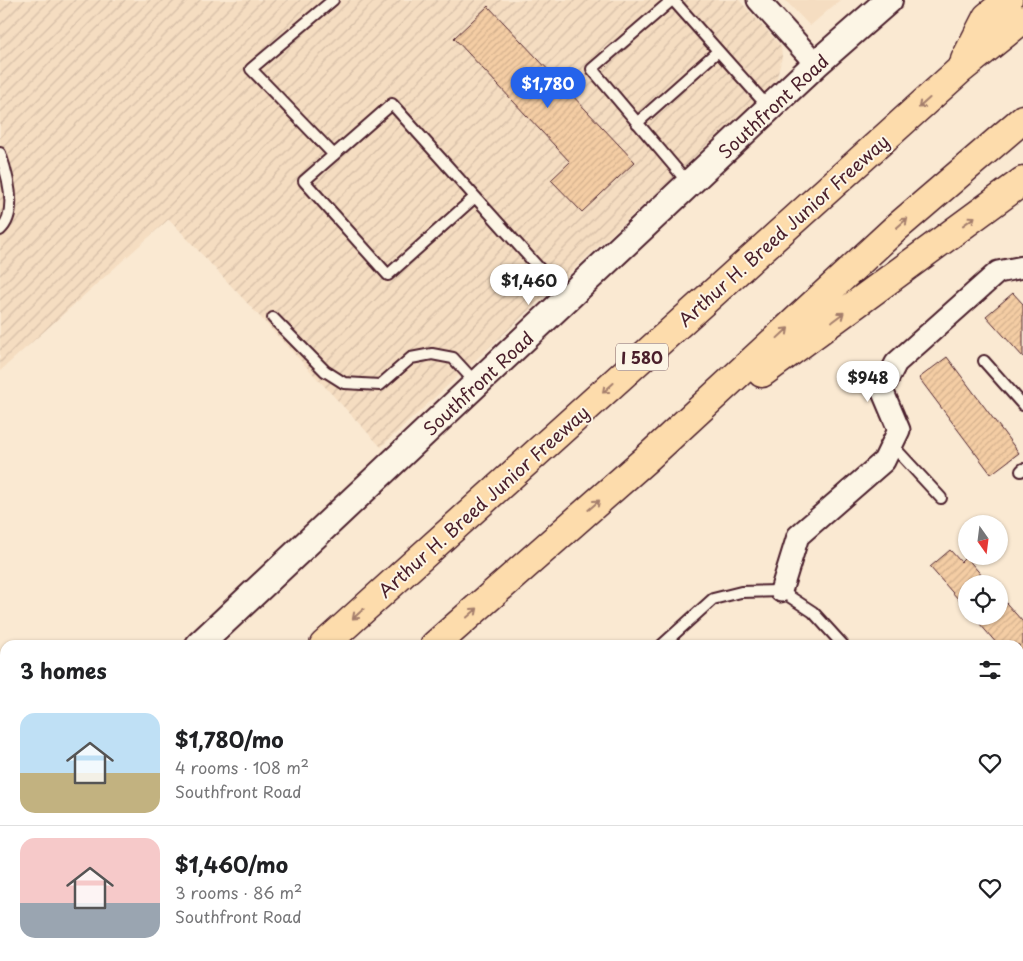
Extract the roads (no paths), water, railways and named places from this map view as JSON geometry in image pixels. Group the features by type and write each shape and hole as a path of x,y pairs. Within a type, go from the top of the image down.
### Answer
{"highway":[{"path":"960,70 987,17 1008,0"},
{"name":"Arthur H. Breed Junior Freeway","path":"330,640 960,70 1023,19"},
{"path":"441,640 644,461 896,228 1023,119"},
{"path":"644,461 1023,181"}],"street":[{"path":"758,0 816,64"},
{"name":"Southfront Road","path":"204,640 816,64 889,0"},
{"path":"780,591 798,536 884,461 899,430 882,390 896,362 998,272 1023,267"}],"lane":[{"path":"333,0 251,69 334,155"},
{"path":"689,184 592,69 673,0 769,109"},
{"path":"637,123 718,51"},
{"path":"475,197 388,275 304,181 392,104 475,197 566,300"},
{"path":"0,153 8,174 11,202 4,227 0,230"},
{"path":"273,318 325,370 344,384 380,385 411,358 432,354 453,358 476,384"},
{"path":"984,361 1023,404"},
{"path":"892,445 941,498"},
{"path":"668,640 713,599 741,592 780,591 812,612 838,640"}]}
